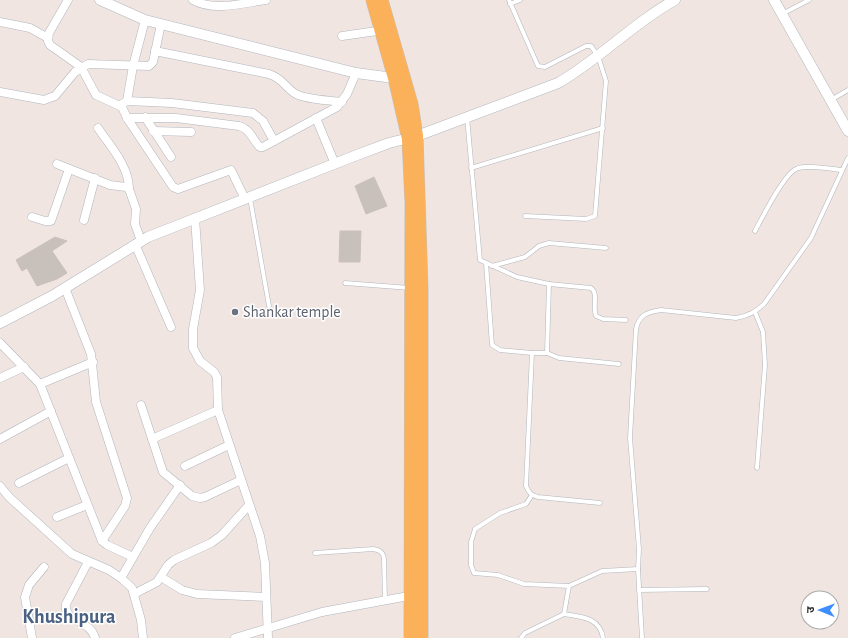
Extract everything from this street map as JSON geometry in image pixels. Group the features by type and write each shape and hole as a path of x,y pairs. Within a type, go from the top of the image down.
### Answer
{"main road":[{"path":"372,0 385,29 400,79 413,137 422,289 422,638"},
{"path":"382,0 385,29"},
{"path":"410,638 411,202 413,137"}],"street":[{"path":"68,0 48,38 50,45 81,67 96,95 124,104 172,102 253,113 263,121 274,141"},
{"path":"100,0 116,9 145,20 356,73 400,79"},
{"path":"193,0 202,4 218,5 266,0"},
{"path":"0,323 65,288 138,243 195,218 389,143 413,137 558,83 598,56 657,11 675,0"},
{"path":"774,0 829,101 848,131"},
{"path":"145,20 124,104 128,118 176,188 178,189 231,170 247,198"},
{"path":"0,22 30,28 48,38"},
{"path":"0,92 38,100 49,99 55,96 81,67 98,64 133,66 152,65 162,24"},
{"path":"342,36 385,29"},
{"path":"155,51 269,74 278,77 291,90 300,95 342,102"},
{"path":"128,118 144,117 190,119 244,127 260,147 337,107 342,102 356,73"},
{"path":"144,117 171,157"},
{"path":"316,118 335,164"},
{"path":"98,128 125,169 136,209 135,224 138,243 171,328"},
{"path":"153,130 191,132"},
{"path":"57,164 110,185 126,186 129,188"},
{"path":"32,217 45,221 51,221 69,169"},
{"path":"84,220 95,178"},
{"path":"195,218 200,290 193,333 193,348 200,361 214,372 217,377 218,410 263,550 268,638"},
{"path":"65,288 93,362 93,380 96,402 127,498 125,506 102,541"},
{"path":"0,344 40,384 102,541 107,545 133,557"},
{"path":"40,384 93,362"},
{"path":"0,378 24,367"},
{"path":"141,405 163,472 192,496 200,498 241,480"},
{"path":"152,440 218,410"},
{"path":"0,439 51,411"},
{"path":"185,466 229,445"},
{"path":"18,483 69,458"},
{"path":"121,578 150,528 180,485"},
{"path":"0,486 9,497 72,554 109,570 132,588 142,620 143,638"},
{"path":"57,517 87,505"},
{"path":"134,594 151,586 161,577 168,565 174,560 211,543 222,535 249,505"},
{"path":"88,562 66,604 65,609 68,615 92,629 95,638"},
{"path":"32,638 25,597 29,585 44,567"},
{"path":"161,577 182,590 197,594 266,598"},
{"path":"235,638 322,612 422,593"}],"lane":[{"path":"520,0 509,2 538,66 545,67 586,46 591,46 598,56 606,81 595,216 586,219 525,216"},
{"path":"782,14 809,0"},
{"path":"829,101 848,90"},
{"path":"467,116 478,255 480,260 486,264 517,276 549,284 591,288 595,292 594,312 596,316 604,319 626,320"},
{"path":"471,168 603,128"},
{"path":"642,638 638,569 639,549 630,438 636,329 638,320 647,314 660,310 736,318 747,316 755,312 764,304 811,238 848,158"},
{"path":"754,231 785,179 795,169 802,167 842,170"},
{"path":"247,198 269,306"},
{"path":"492,266 525,257 540,246 549,243 606,248"},
{"path":"486,264 492,345 500,350 547,353 559,358 619,364"},
{"path":"345,283 411,288"},
{"path":"547,353 549,284"},
{"path":"755,312 763,332 765,365 757,468"},
{"path":"532,353 526,486 528,492 532,495 600,503"},
{"path":"532,495 526,504 500,513 475,529 470,542 472,570 474,573 498,575 518,583 569,586 602,571 638,569"},
{"path":"315,553 373,549 380,550 384,559 385,601"},
{"path":"564,614 569,586"},
{"path":"639,590 707,589"},
{"path":"521,638 525,632 564,614 594,621 598,624 603,638"}],"building":[{"path":"374,177 387,206 366,214 355,186"},
{"path":"340,231 361,231 360,262 339,262"},
{"path":"55,237 67,241 52,251 67,273 57,279 37,286 27,268 22,271 16,260"}],"place":[{"name":"Shankar temple","path":"235,312"}],"district":[{"name":"Khushipura","path":"69,617"}]}
